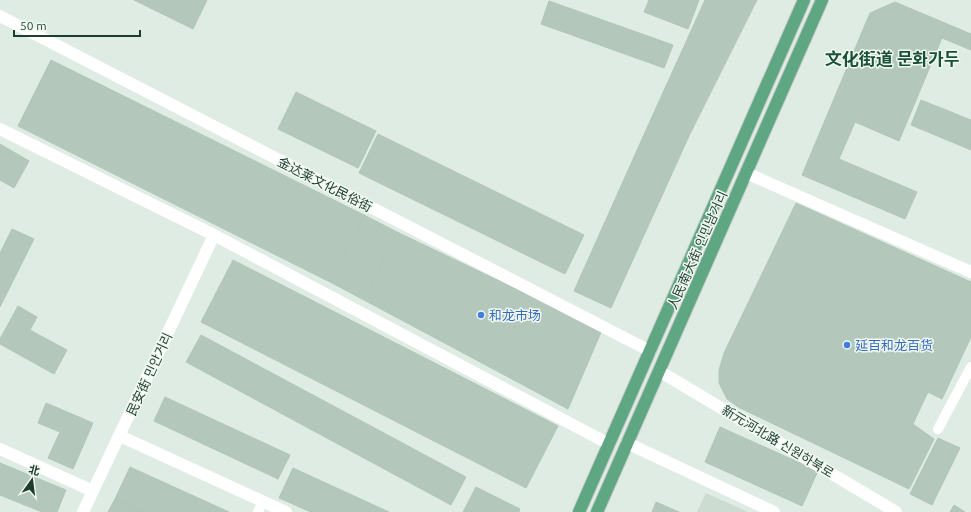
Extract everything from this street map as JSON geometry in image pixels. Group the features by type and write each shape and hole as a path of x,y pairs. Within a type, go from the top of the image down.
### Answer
{"main road":[{"name":"人民南大街 인민남거리","path":"578,512 804,0"},
{"name":"人民南大街 인민남거리","path":"597,512 822,0"}],"street":[{"name":"金达莱文化民俗街","path":"0,16 650,351"},
{"path":"0,129 214,236 608,444"},
{"path":"746,174 971,272"},
{"name":"民安街 민안거리","path":"84,512 214,236"},
{"name":"新元河北路 신원하북로","path":"659,371 896,512"},
{"path":"120,436 260,507 286,512"},
{"path":"627,443 774,512"},
{"path":"0,449 93,492"}],"lane":[{"path":"938,429 971,367"}],"shaded area":[{"path":"706,493 748,512 697,512"}],"building":[{"path":"134,0 207,0 193,29"},
{"path":"649,0 699,0 688,29 644,12"},
{"path":"705,0 757,0 689,136 651,119"},
{"path":"549,1 673,45 664,68 541,24"},
{"path":"895,2 971,34 971,50 942,38 899,141 855,122 839,159 917,192 905,219 802,175 870,13"},
{"path":"51,60 364,215 330,282 18,126"},
{"path":"296,92 376,131 358,168 278,129"},
{"path":"921,100 971,120 971,150 911,125"},
{"path":"651,119 689,136 611,308 574,291"},
{"path":"378,134 584,235 565,274 359,173"},
{"path":"0,144 29,161 14,188 0,180"},
{"name":"延百和龙百货","path":"796,203 971,282 971,337 942,399 928,392 913,424 934,439 909,489 738,407 727,399 719,383 719,370 724,353"},
{"path":"364,215 397,232 364,300 330,282"},
{"path":"12,229 34,239 0,307 0,253"},
{"name":"和龙市场","path":"397,232 602,330 568,409 364,300"},
{"path":"233,260 558,426 526,488 201,322"},
{"path":"18,306 37,317 30,330 67,350 54,374 0,344 0,339"},
{"path":"201,335 466,477 451,505 186,362"},
{"path":"165,397 290,455 278,479 154,421"},
{"path":"46,403 93,423 73,469 48,458 60,432 38,423"},
{"path":"720,427 818,471 802,506 705,462"},
{"path":"938,438 960,448 932,505 910,494"},
{"path":"0,463 66,490 57,512 42,512 0,495"},
{"path":"130,467 229,512 145,512 115,499"},
{"path":"293,468 389,512 311,512 279,498"},
{"path":"476,487 520,509 519,512 463,512"},
{"path":"115,499 145,512 108,512"},
{"path":"656,502 679,512 652,512"},
{"path":"954,505 965,512 950,512"}],"place":[{"name":"和龙市场","path":"481,315"},
{"name":"延百和龙百货","path":"847,345"}],"district":[{"name":"文化街道 문화가두","path":"892,58"}]}
